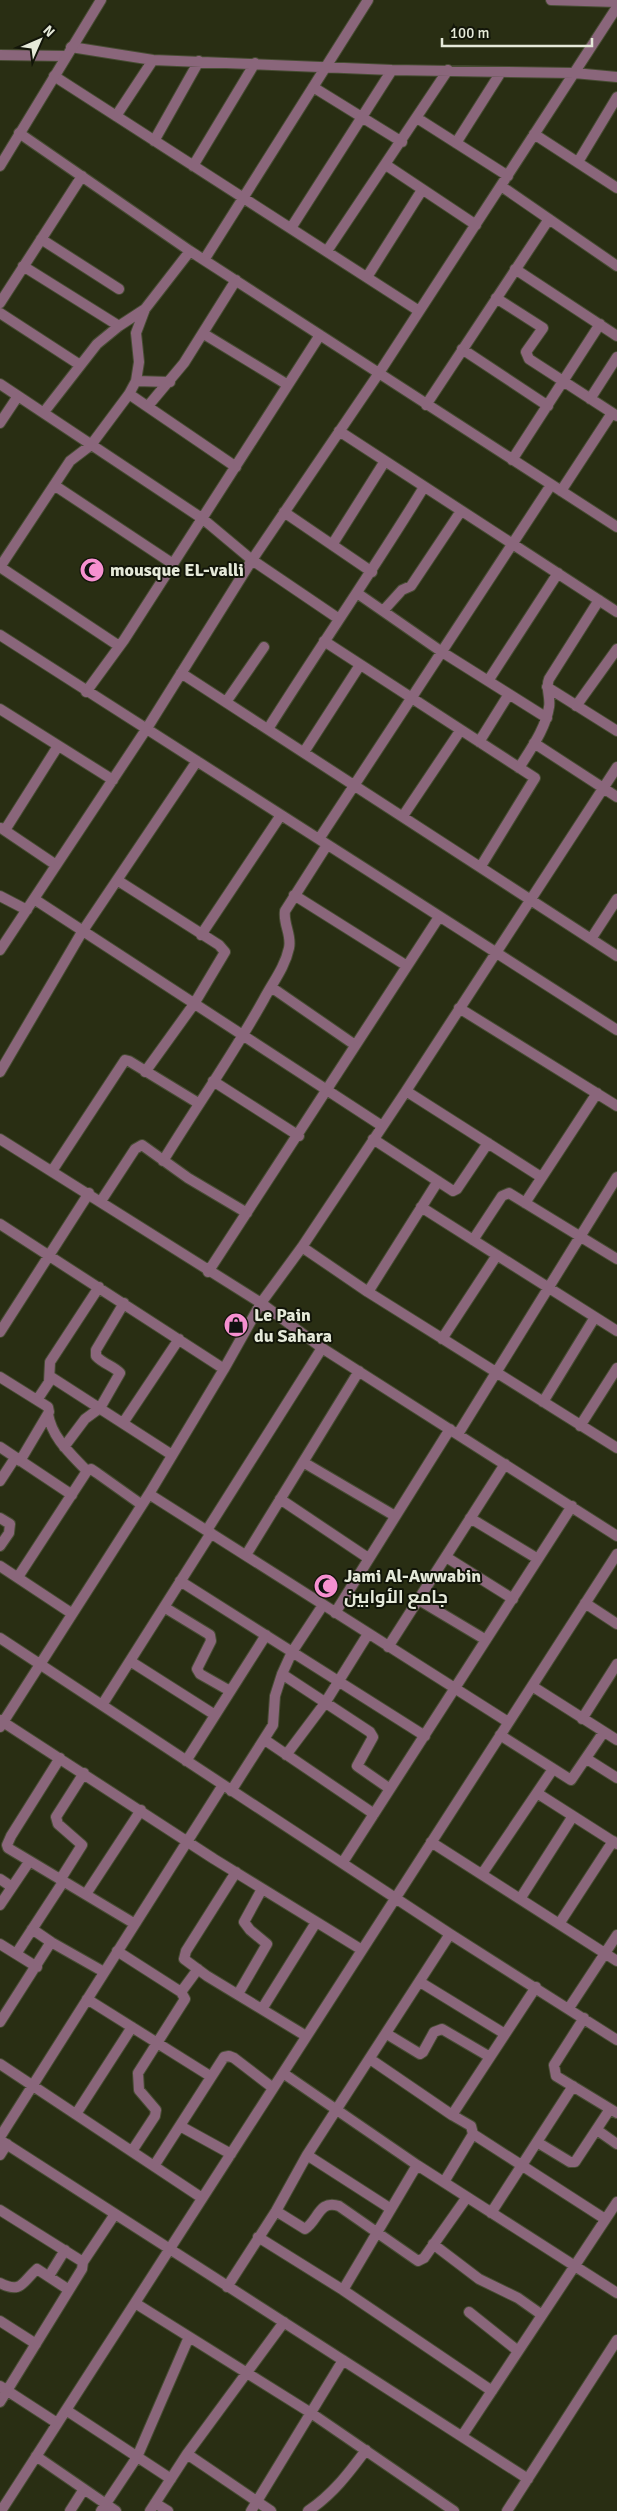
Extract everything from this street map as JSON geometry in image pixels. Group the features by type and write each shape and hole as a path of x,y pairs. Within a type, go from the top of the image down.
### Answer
{"street":[{"path":"0,166 101,0"},
{"path":"204,260 368,0"},
{"path":"551,0 617,2"},
{"path":"0,950 113,780 252,560 379,373 617,7"},
{"path":"0,55 69,52 153,60 617,77"},
{"path":"116,116 153,60"},
{"path":"154,141 199,61"},
{"path":"192,166 255,63"},
{"path":"290,228 392,70"},
{"path":"327,252 402,142 448,70"},
{"path":"456,143 501,72"},
{"path":"54,76 420,310"},
{"path":"313,87 402,142"},
{"path":"578,162 617,97"},
{"path":"416,118 508,176"},
{"path":"19,133 190,251 617,528"},
{"path":"534,134 617,188"},
{"path":"386,165 476,225"},
{"path":"0,303 82,176"},
{"path":"501,186 617,266"},
{"path":"367,277 422,190"},
{"path":"426,405 548,219"},
{"path":"41,238 119,289"},
{"path":"119,646 0,567 70,461 91,445 129,394 136,381 139,362 136,333 145,309 190,251"},
{"path":"24,266 119,326"},
{"path":"515,269 617,336"},
{"path":"148,406 170,382 204,334 236,280"},
{"path":"496,298 541,324 542,331 526,352 526,356 614,414 561,491"},
{"path":"44,412 97,344 119,326 145,309"},
{"path":"0,313 80,365"},
{"path":"512,460 600,324"},
{"path":"204,334 288,385"},
{"path":"86,692 119,646 203,519 320,335"},
{"path":"462,349 548,406"},
{"path":"590,399 616,362"},
{"path":"136,381 170,382"},
{"path":"0,384 203,519 252,560 339,619"},
{"path":"129,394 236,467"},
{"path":"0,423 18,396"},
{"path":"338,431 617,612"},
{"path":"332,545 385,462"},
{"path":"54,485 173,564"},
{"path":"163,1161 198,1103 244,1036 284,966 290,939 284,920 294,895 355,785 551,485"},
{"path":"268,729 324,641 372,572 424,487"},
{"path":"383,611 402,590 410,586 460,510"},
{"path":"284,512 372,572"},
{"path":"488,681 558,573"},
{"path":"357,593 442,652 547,718"},
{"path":"519,768 547,718 550,705 547,686 549,679 600,600"},
{"path":"0,635 86,692 146,728 617,1030"},
{"path":"324,641 460,731 533,776 535,782 481,866"},
{"path":"226,702 264,647"},
{"path":"576,706 617,649"},
{"path":"304,752 360,665"},
{"path":"181,673 617,956"},
{"path":"547,686 617,731"},
{"path":"478,742 509,694"},
{"path":"0,709 113,780"},
{"path":"403,816 460,731"},
{"path":"534,744 617,797"},
{"path":"56,865 2,829 58,746"},
{"path":"0,1072 82,932 197,761"},
{"path":"362,1950 315,1924 84,1773 1,1723 149,1494 261,1303 302,1247 406,1091 617,768"},
{"path":"202,935 281,815"},
{"path":"117,880 219,945 225,952 194,1004 145,1072"},
{"path":"294,895 407,966"},
{"path":"0,896 26,910"},
{"path":"34,899 382,1126"},
{"path":"591,940 617,899"},
{"path":"208,1272 328,1092 355,1045 439,917"},
{"path":"271,987 355,1045"},
{"path":"459,1008 617,1106"},
{"path":"52,1171 123,1062 129,1061 198,1103"},
{"path":"213,1081 299,1136"},
{"path":"406,1091 541,1178"},
{"path":"525,1203 597,1093"},
{"path":"0,1139 89,1193 208,1272 261,1303 322,1348 617,1536"},
{"path":"373,1139 438,1181 456,1190 488,1143"},
{"path":"101,1201 138,1146 146,1147 163,1161 247,1213"},
{"path":"335,1613 395,1516 496,1373 617,1177"},
{"path":"368,1292 438,1181"},
{"path":"0,1332 89,1193"},
{"path":"473,1240 506,1193 617,1259"},
{"path":"421,1207 617,1331"},
{"path":"0,1224 224,1369"},
{"path":"302,1247 368,1292 617,1448"},
{"path":"442,1338 497,1256"},
{"path":"100,1287 48,1365 51,1377 172,1455"},
{"path":"64,1447 85,1419 100,1408 120,1374 100,1361 96,1356 96,1350 124,1303"},
{"path":"543,1402 595,1317"},
{"path":"123,1423 179,1339"},
{"path":"102,1705 180,1582 209,1531 322,1348"},
{"path":"580,1426 617,1368"},
{"path":"246,1555 359,1371"},
{"path":"0,1377 48,1407 50,1424 64,1447 87,1471"},
{"path":"37,1400 51,1377"},
{"path":"0,1481 18,1459 48,1414"},
{"path":"0,1447 72,1495"},
{"path":"303,1462 395,1516"},
{"path":"388,1647 505,1464"},
{"path":"18,1577 87,1471 91,1469 97,1472 142,1505"},
{"path":"149,1494 508,1722"},
{"path":"280,1499 368,1558"},
{"path":"343,1862 572,1506"},
{"path":"0,1518 10,1524 10,1528 0,1546"},
{"path":"470,1518 538,1559"},
{"path":"1,2511 617,1554"},
{"path":"446,1557 513,1599"},
{"path":"0,1566 71,1613"},
{"path":"180,1582 425,1736"},
{"path":"418,1600 486,1640"},
{"path":"585,1604 617,1624"},
{"path":"0,2155 2,2141 32,2086 187,1841 265,1740 273,1725 274,1696 282,1674 292,1652 323,1605"},
{"path":"164,1607 210,1635 211,1641 197,1669 200,1674 230,1691"},
{"path":"286,1755 325,1703 368,1634"},
{"path":"186,1761 266,1635"},
{"path":"0,1638 450,1934 617,2040"},
{"path":"130,1662 215,1715"},
{"path":"582,1719 617,1664"},
{"path":"282,1674 370,1732 373,1737 357,1766 390,1789"},
{"path":"532,1686 603,1733 617,1740"},
{"path":"500,1735 569,1779 574,1779 603,1733"},
{"path":"265,1740 374,1814"},
{"path":"60,1758 7,1845 11,1852 135,1924"},
{"path":"587,1759 617,1778"},
{"path":"482,1874 553,1769"},
{"path":"16,1954 82,1845 58,1824 56,1817 84,1773"},
{"path":"536,1793 615,1843 559,1924"},
{"path":"86,1894 141,1810"},
{"path":"520,1899 573,1816"},
{"path":"431,1842 617,1961"},
{"path":"0,1905 29,1862"},
{"path":"236,1872 184,1955 186,1962 306,2036"},
{"path":"0,1879 12,1887"},
{"path":"238,1994 267,1944 250,1930 244,1922 262,1889"},
{"path":"262,2009 315,1924"},
{"path":"32,1929 104,1972"},
{"path":"228,2286 276,2211 307,2155 450,1934"},
{"path":"569,2008 617,1935"},
{"path":"0,2022 37,1967 51,1942"},
{"path":"0,1944 37,1967"},
{"path":"117,1952 181,1992 185,1999 137,2077 140,2090 156,2110 155,2116 132,2151"},
{"path":"181,1992 198,1970"},
{"path":"420,1982 505,2034"},
{"path":"452,2115 536,1987"},
{"path":"87,1999 210,2076"},
{"path":"537,2142 570,2162 575,2162 613,2111 556,2076 554,2066 584,2018"},
{"path":"76,2114 132,2027"},
{"path":"387,2034 420,2054 434,2032 442,2029 490,2057"},
{"path":"154,2166 220,2060 229,2056 273,2088"},
{"path":"370,2059 471,2126 473,2134 605,2219"},
{"path":"0,2064 202,2198"},
{"path":"283,2073 417,2165 617,2293"},
{"path":"491,2213 573,2086"},
{"path":"180,2126 230,2154"},
{"path":"597,2130 617,2144"},
{"path":"444,2182 473,2134"},
{"path":"2,2141 528,2479"},
{"path":"307,2155 391,2209"},
{"path":"343,2290 417,2165"},
{"path":"276,2211 305,2229 321,2208 334,2205 418,2260 424,2258 467,2197"},
{"path":"462,2436 617,2202"},
{"path":"0,2210 83,2262"},
{"path":"0,2402 4,2388 36,2344 82,2269 83,2262 115,2214"},
{"path":"258,2237 343,2290 492,2391"},
{"path":"433,2244 479,2279 518,2298 542,2315"},
{"path":"49,2276 65,2250"},
{"path":"0,2283 12,2288 18,2288 37,2269 69,2290"},
{"path":"135,2303 311,2413 454,2511"},
{"path":"469,2312 518,2351"},
{"path":"0,2321 36,2344"},
{"path":"168,2511 153,2507 186,2454 284,2322"},
{"path":"103,2508 137,2457 189,2337"},
{"path":"511,2509 528,2479 617,2340"},
{"path":"251,2511 343,2360"},
{"path":"4,2388 58,2423"},
{"path":"66,2410 171,2479"},
{"path":"308,2511 328,2497 366,2450"},
{"path":"186,2454 271,2511"},
{"path":"36,2456 84,2489 103,2508 116,2511"},
{"path":"70,2511 84,2489"}],"place":[{"name":"mousque EL-valli","path":"92,570"},
{"name":"Le Pain du Sahara","path":"236,1325"},
{"name":"Jami Al-Awwabin جامع الأوابين","path":"326,1586"}]}
